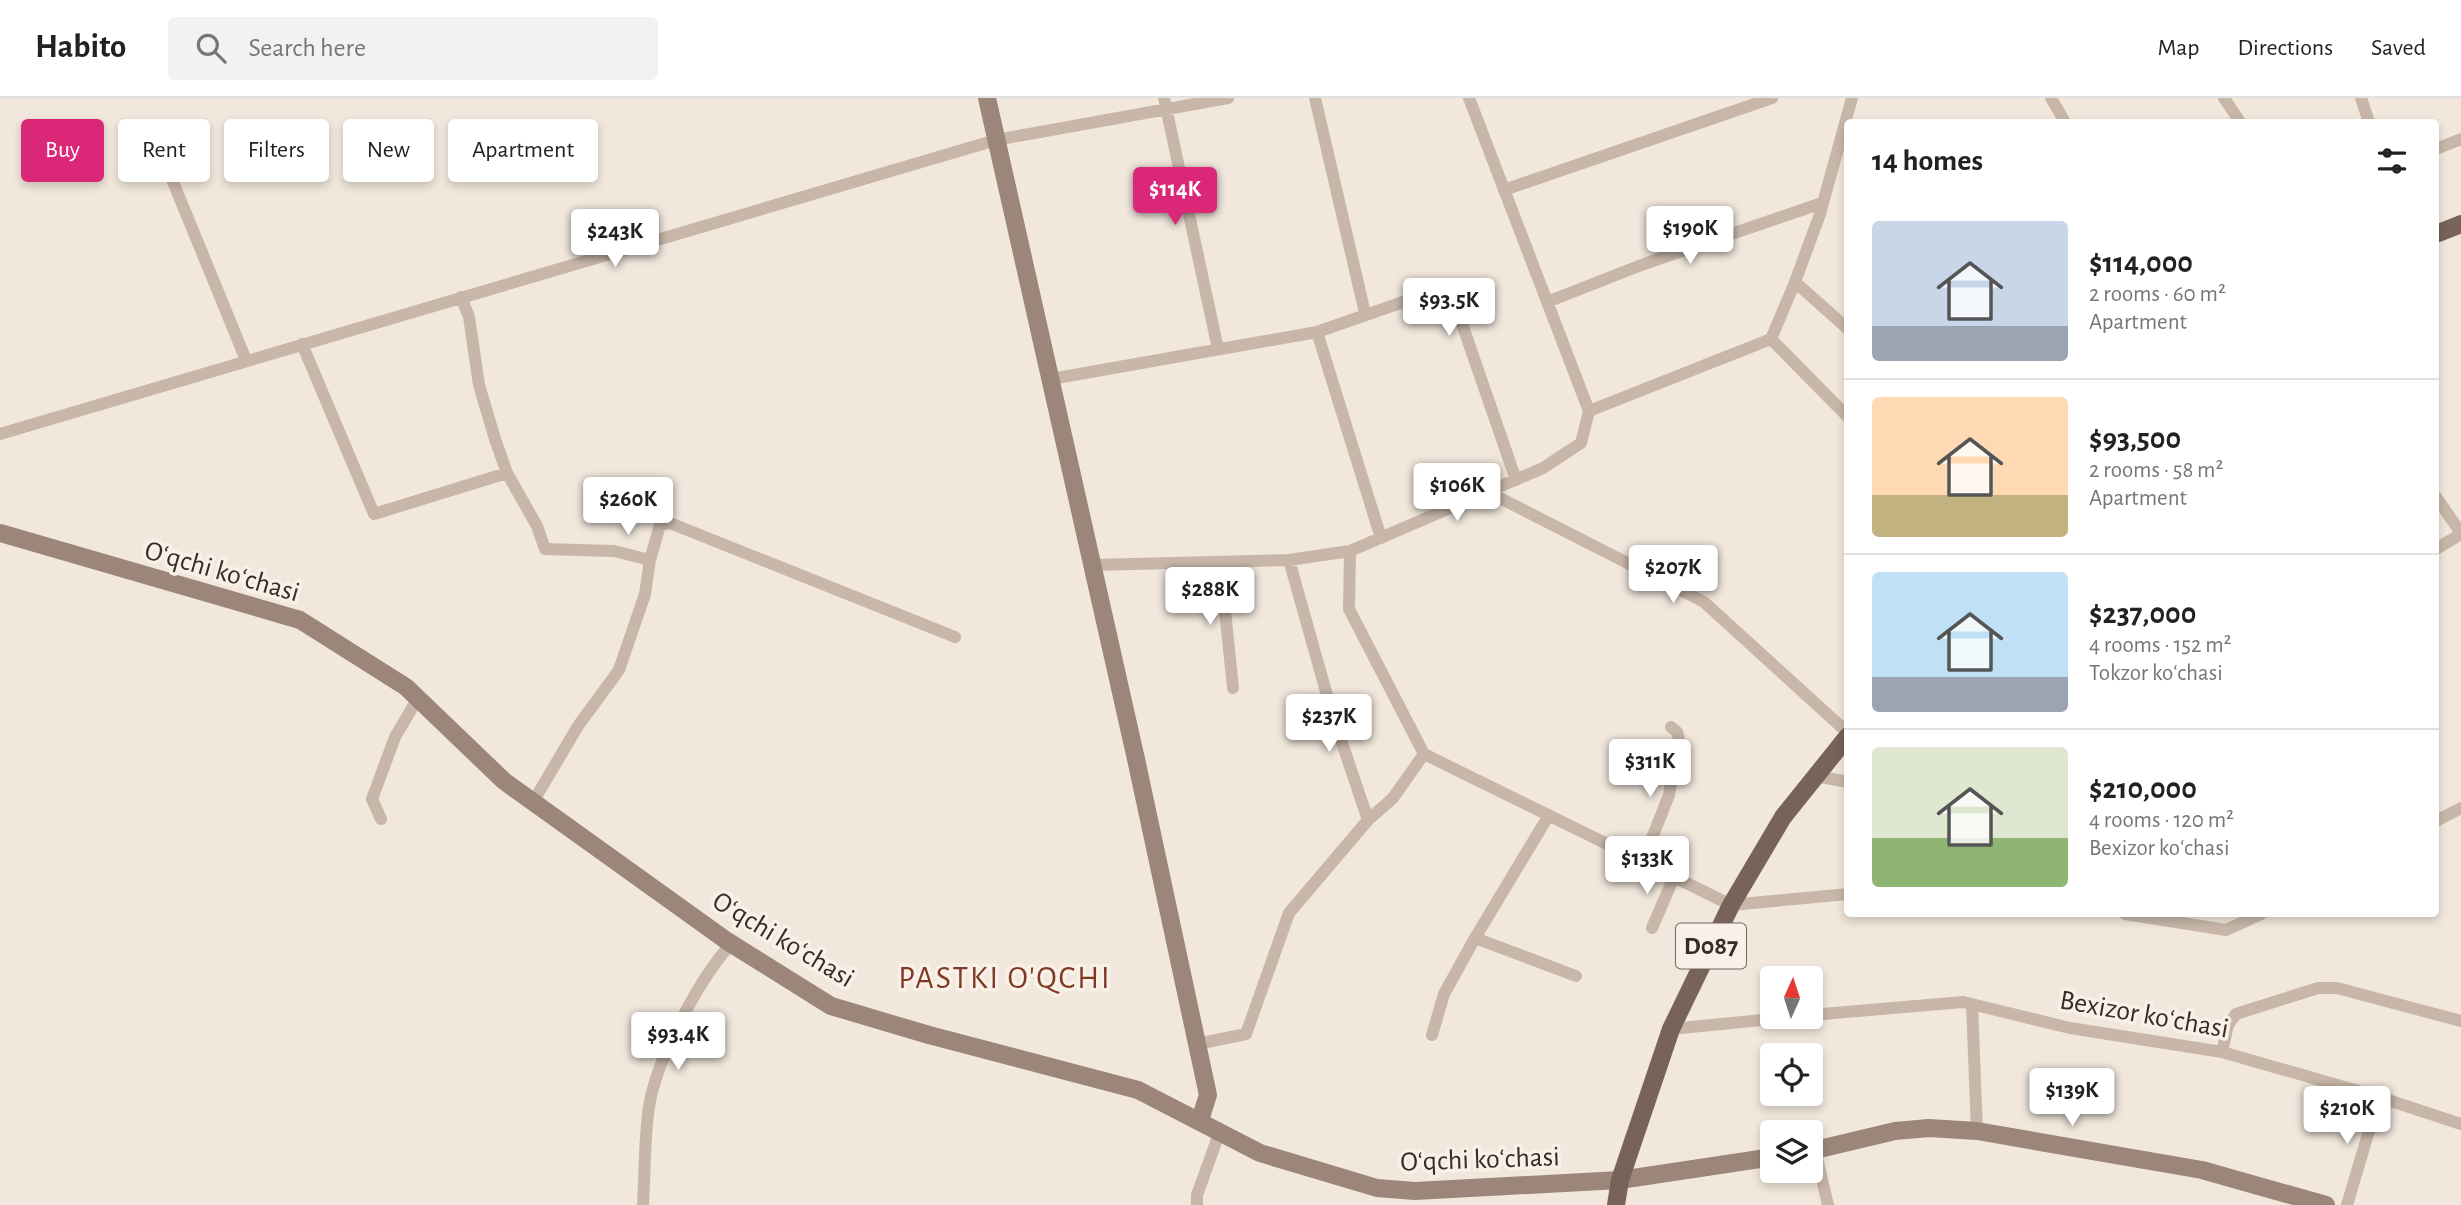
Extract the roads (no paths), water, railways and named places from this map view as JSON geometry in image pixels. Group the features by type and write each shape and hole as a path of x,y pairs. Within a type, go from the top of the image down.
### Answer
{"main road":[{"path":"987,98 1093,565 1208,1095 1200,1120"},
{"path":"2439,233 2461,224"},
{"name":"Oʻqchi koʻchasi","path":"0,533 300,620 406,687 504,781 731,944 831,1006 929,1035 1138,1090 1260,1153 1377,1188 1415,1191 1620,1180 1760,1159"},
{"name":"D087","path":"1616,1205 1620,1180 1671,1029 1731,905 1783,817 1844,739"},
{"path":"1823,1148 1895,1131 1929,1128 1977,1131 2202,1170 2326,1205"}],"street":[{"path":"0,434 996,140 1165,104 1228,98"},
{"path":"1315,98 1365,313"},
{"path":"1093,565 1289,560 1350,551 1543,468 1581,443 1589,411 1469,98"},
{"path":"1504,190 1772,98"},
{"path":"1846,119 1852,98"},
{"path":"2050,98 2063,119"},
{"path":"2224,98 2238,119"},
{"path":"2361,98 2368,119"},
{"path":"1165,104 1218,349"},
{"path":"1589,411 1771,339 1795,282 1844,126"},
{"path":"2439,148 2461,139"},
{"path":"173,182 246,360"},
{"path":"1547,302 1644,264 1822,203"},
{"path":"1795,282 1844,325"},
{"path":"1051,379 1317,332 1365,313 1449,286 1516,480"},
{"path":"461,297 469,317 479,385 507,473 537,526 545,549 614,551 650,560"},
{"path":"1317,332 1381,538"},
{"path":"1771,339 1844,413"},
{"path":"302,344 374,514 507,473"},
{"path":"1488,492 1704,602 1844,730"},
{"path":"2439,501 2461,534 2439,547"},
{"path":"533,802 578,726 619,670 645,594 650,560 660,525 670,523 955,637"},
{"path":"1350,551 1349,609 1424,754 1731,905 1844,894"},
{"path":"1289,560 1332,713 1368,820"},
{"path":"1220,562 1233,688"},
{"path":"381,819 372,799 395,737 418,698"},
{"path":"1643,861 1669,795 1679,739 1677,732 1671,727"},
{"path":"1197,1044 1246,1034 1289,913 1368,820 1393,798 1424,754"},
{"path":"1816,776 1833,782 1844,782"},
{"path":"2439,819 2461,808"},
{"path":"1432,1035 1444,994 1549,816"},
{"path":"1651,929 1674,877"},
{"path":"2169,917 2199,919 2226,930 2254,917"},
{"path":"1475,938 1576,976"},
{"path":"643,1205 649,1104 659,1073 691,1002 719,957 731,944"},
{"path":"2222,1052 2228,1025 2236,1014 2318,988 2337,988 2461,1021"},
{"name":"Bexizor koʻchasi","path":"1824,1014 1934,1003 1972,1004 2070,1028 2222,1052 2379,1097 2461,1124"},
{"path":"1972,1004 1977,1131"},
{"path":"1671,1029 1760,1020"},
{"path":"2347,1205 2379,1097"},
{"path":"1196,1205 1197,1195 1220,1131"},
{"path":"1822,1183 1828,1205"}],"district":[{"name":"PASTKI O'QCHI","path":"1005,978"}]}
